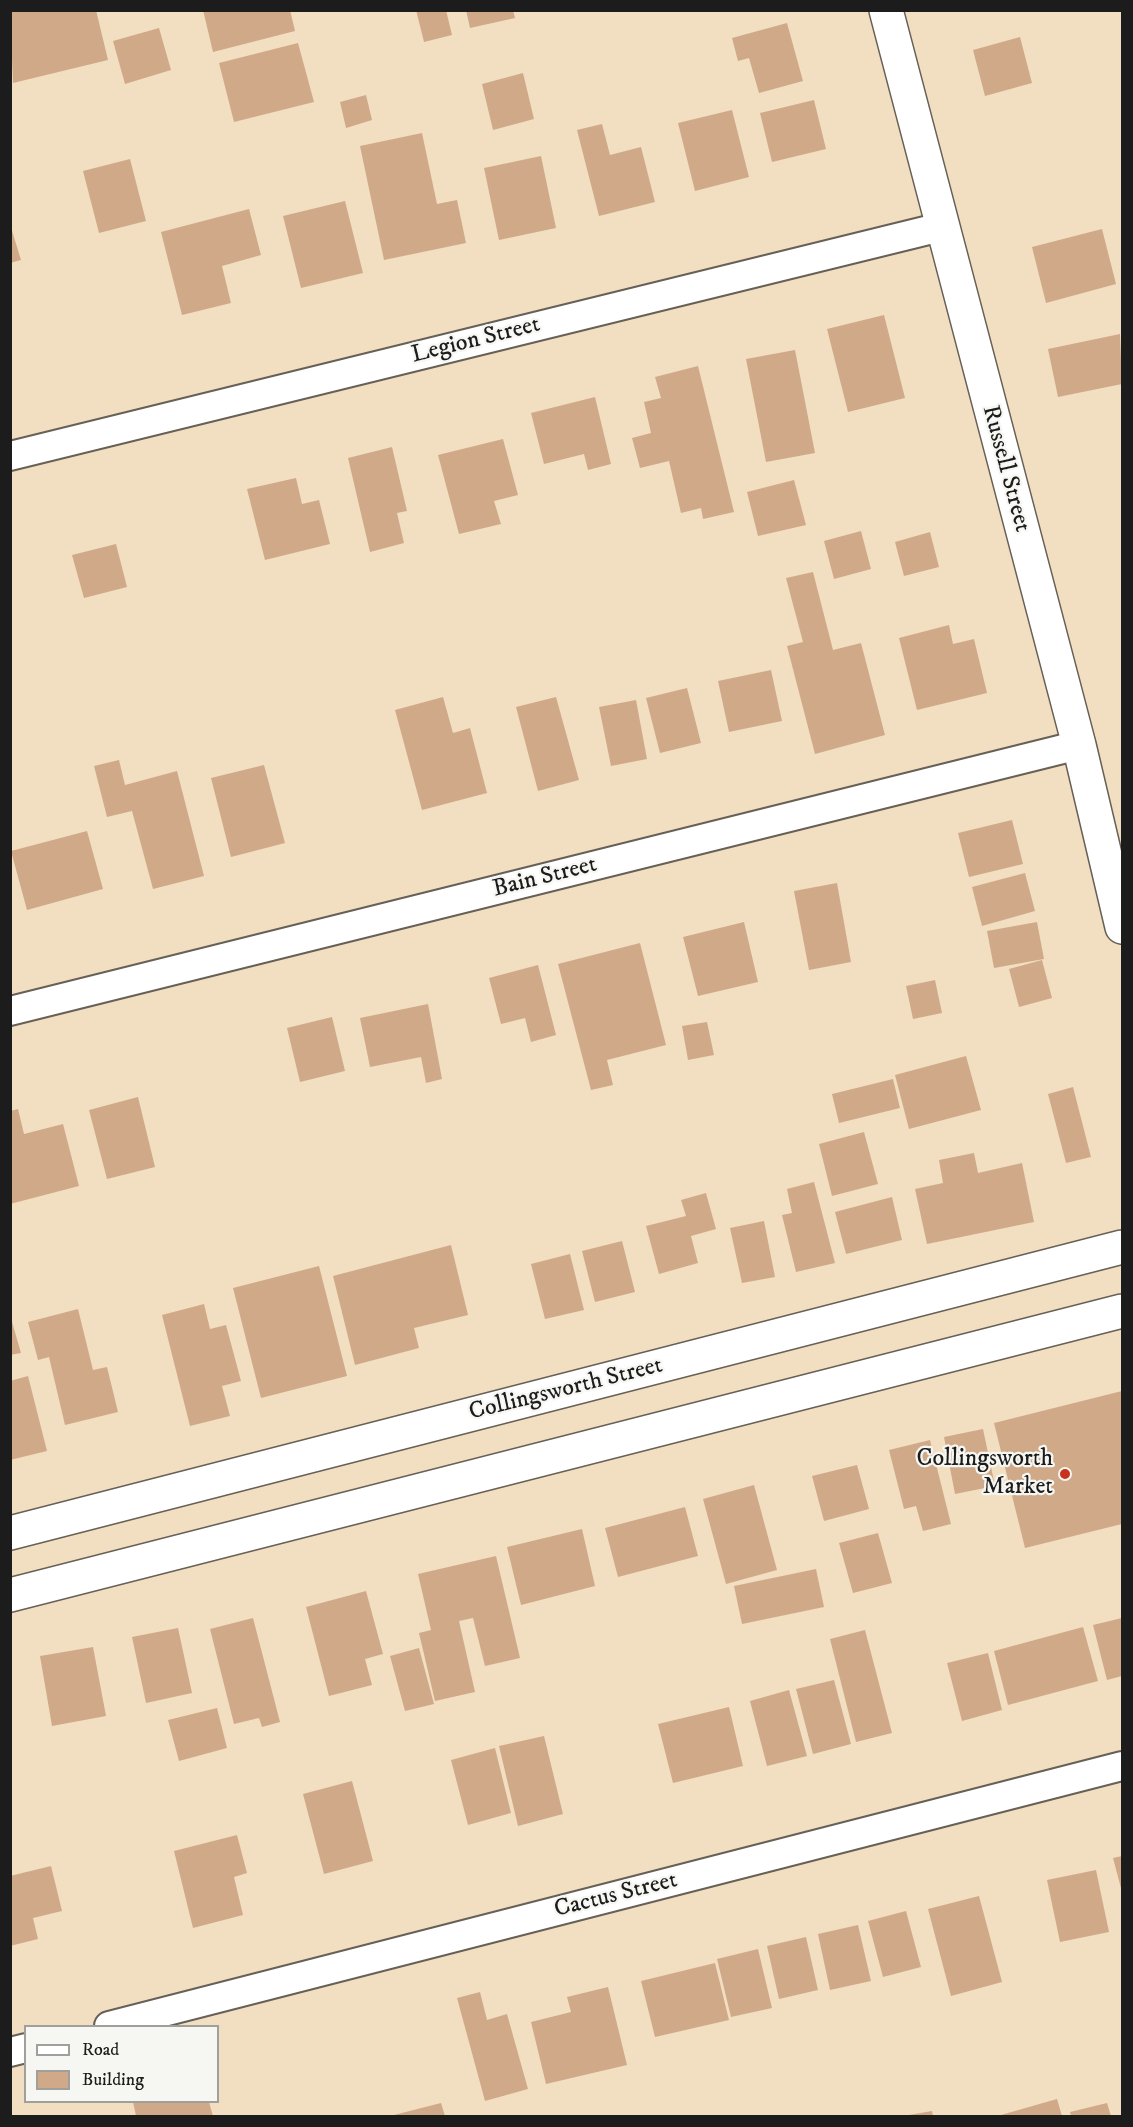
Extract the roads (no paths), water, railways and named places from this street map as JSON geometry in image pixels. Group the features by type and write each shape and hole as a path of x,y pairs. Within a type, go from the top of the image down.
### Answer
{"main road":[{"name":"Russell Street","path":"886,10 1078,745 1122,927"},
{"name":"Collingsworth Street","path":"10,1533 1122,1247"},
{"path":"10,1595 1122,1311"}],"street":[{"name":"Legion Street","path":"10,456 941,227"},
{"name":"Bain Street","path":"10,1011 1078,745"},
{"name":"Cactus Street","path":"113,2025 1122,1766"}],"place":[{"name":"Collingsworth Market","path":"1065,1474"}]}
